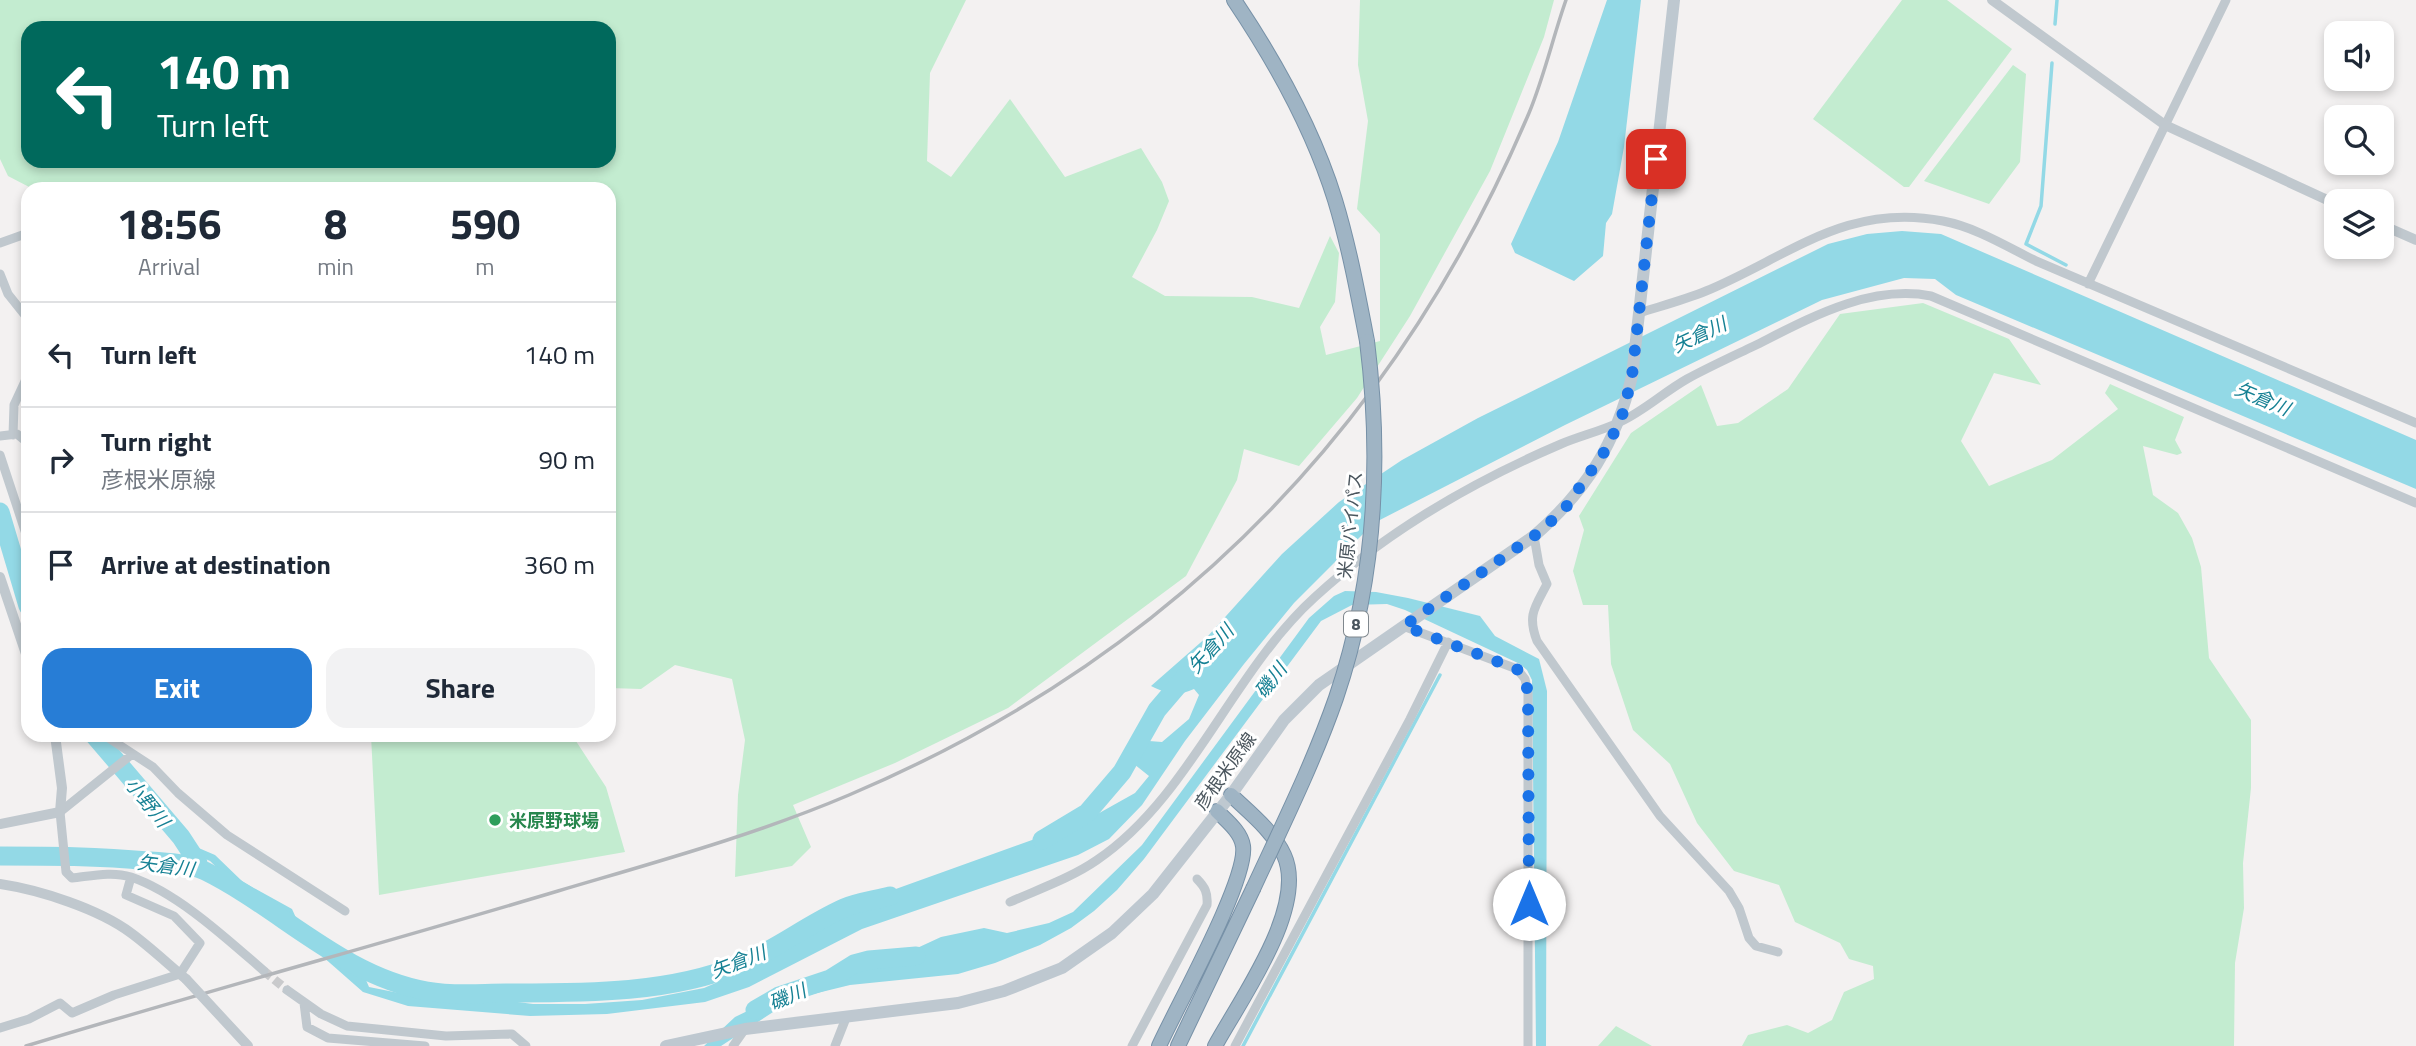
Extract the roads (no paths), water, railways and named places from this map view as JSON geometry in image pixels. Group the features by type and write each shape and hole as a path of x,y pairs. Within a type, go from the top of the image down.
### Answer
{"highway":[{"name":"米原バイパス","path":"1178,1046 1310,766 1336,697 1355,630 1367,569 1374,506 1374,403 1367,341 1354,273 1335,198 1303,120 1260,39 1234,0"},
{"path":"1215,1046 1279,928 1290,889 1284,855 1268,830 1231,795"},
{"path":"1159,1046 1239,877 1243,845 1239,836 1217,811"}],"main road":[{"name":"彦根米原線","path":"666,1046 745,1029 958,1003 1004,991 1062,968 1112,933 1153,894 1231,795 1284,720 1319,685 1534,536 1564,510 1581,490 1607,448 1621,418 1632,376 1674,0"}],"street":[{"path":"1992,0 2165,125 2324,198"},
{"path":"2088,284 2226,0"},
{"path":"1639,319 1705,291 1848,223 1891,217 1945,221 1980,233 2088,284 2416,423"},
{"path":"2394,230 2416,240"},
{"path":"0,243 21,236"},
{"path":"0,274 8,293 21,309"},
{"path":"1010,902 1088,865 1130,832 1176,780 1284,628 1315,596 1393,533 1504,471 1621,418 1686,380 1842,305 1911,292 1950,303 2416,503"},
{"path":"13,435 14,405 21,390"},
{"path":"0,436 17,434 21,437"},
{"path":"0,455 21,519"},
{"path":"1534,536 1539,565 1547,584 1532,613 1531,626 1537,641 1660,816 1729,891 1739,908 1749,938 1756,946 1778,952"},
{"path":"0,577 21,639"},
{"path":"1408,623 1517,669 1525,679 1528,693 1528,1046"},
{"path":"1236,1046 1410,719 1448,642"},
{"path":"56,742 62,788 60,812 66,872 72,878 110,874 131,877 181,904 264,971"},
{"path":"113,742 153,767 178,793 227,835 345,911"},
{"path":"0,824 60,812 131,755"},
{"path":"0,1028 29,1019 60,1003 72,1013 114,995 183,976 200,943 174,916 126,895 131,877"},
{"path":"1132,1046 1207,905 1205,886 1196,879"},
{"path":"0,884 22,887 73,903 129,931 183,976 247,1046"},
{"path":"287,990 335,1022 347,1026 446,1036 512,1034 526,1046"},
{"path":"304,1003 307,1027 328,1038 425,1046"},
{"path":"835,1046 846,1018"},
{"path":"733,1046 745,1029"}],"water":[{"path":"1607,0 1641,0 1624,147 1612,214 1606,223 1603,256 1574,281 1515,253 1511,244 1558,142"},
{"path":"1902,231 1941,234 2416,440 2416,489 1956,295 1935,279 1904,278 1822,300 1565,425 1374,523 1294,603 1185,741 1142,805 1109,839 1078,855 862,929 749,987 705,1002 607,1014 530,1016 408,1006 363,992 289,927 280,913 238,888 210,861 181,848 180,840 215,855 243,882 292,909 297,920 310,929 317,940 363,973 369,987 409,995 472,1002 495,999 533,1004 642,1000 704,988 755,966 836,915 893,890 1085,821 1135,793 1149,776 1134,764 1128,745 1137,736 1162,742 1189,719 1199,695 1194,689 1172,694 1151,686 1208,636 1282,554 1339,502 1402,460 1478,418 1828,244 1867,234"},
{"path":"1345,591 1376,592 1480,616 1495,636 1539,659 1547,691 1546,1046 1536,1046 1532,680 1520,664 1387,604 1352,605 1321,621 1144,859 1117,890 1071,928 1040,945 958,974 850,985 793,999 721,1046 704,1046 735,1017 812,980 902,955 941,937 984,928 1007,933 1049,923 1073,912 1142,845 1309,618 1334,596"}],"waterway":[{"path":"2055,24 2057,0"},
{"path":"2052,63 2041,206 2026,244 2066,265"},
{"name":"小野川","path":"0,512 21,582"},
{"path":"1243,1046 1440,675"},
{"name":"矢倉川","path":"1042,840 1087,813 1122,772 1157,710 1186,676"},
{"name":"小野川","path":"100,742 181,837 198,863"},
{"name":"矢倉川","path":"0,856 111,858 169,862 198,868 233,886 312,939 367,971 396,983 427,991 466,994 595,992 685,981 741,964 844,908 890,896"},
{"name":"磯川","path":"755,1010 779,996 830,979 854,964 916,956"}],"tunnel":[{"path":"264,971 287,990"}],"railway":[{"path":"26,1046 632,869 778,823 849,795 964,740 1070,676 1168,604 1258,523 1338,433 1411,335 1474,228 1529,113 1566,0"}],"place":[{"name":"米原野球場","path":"495,820"}]}
